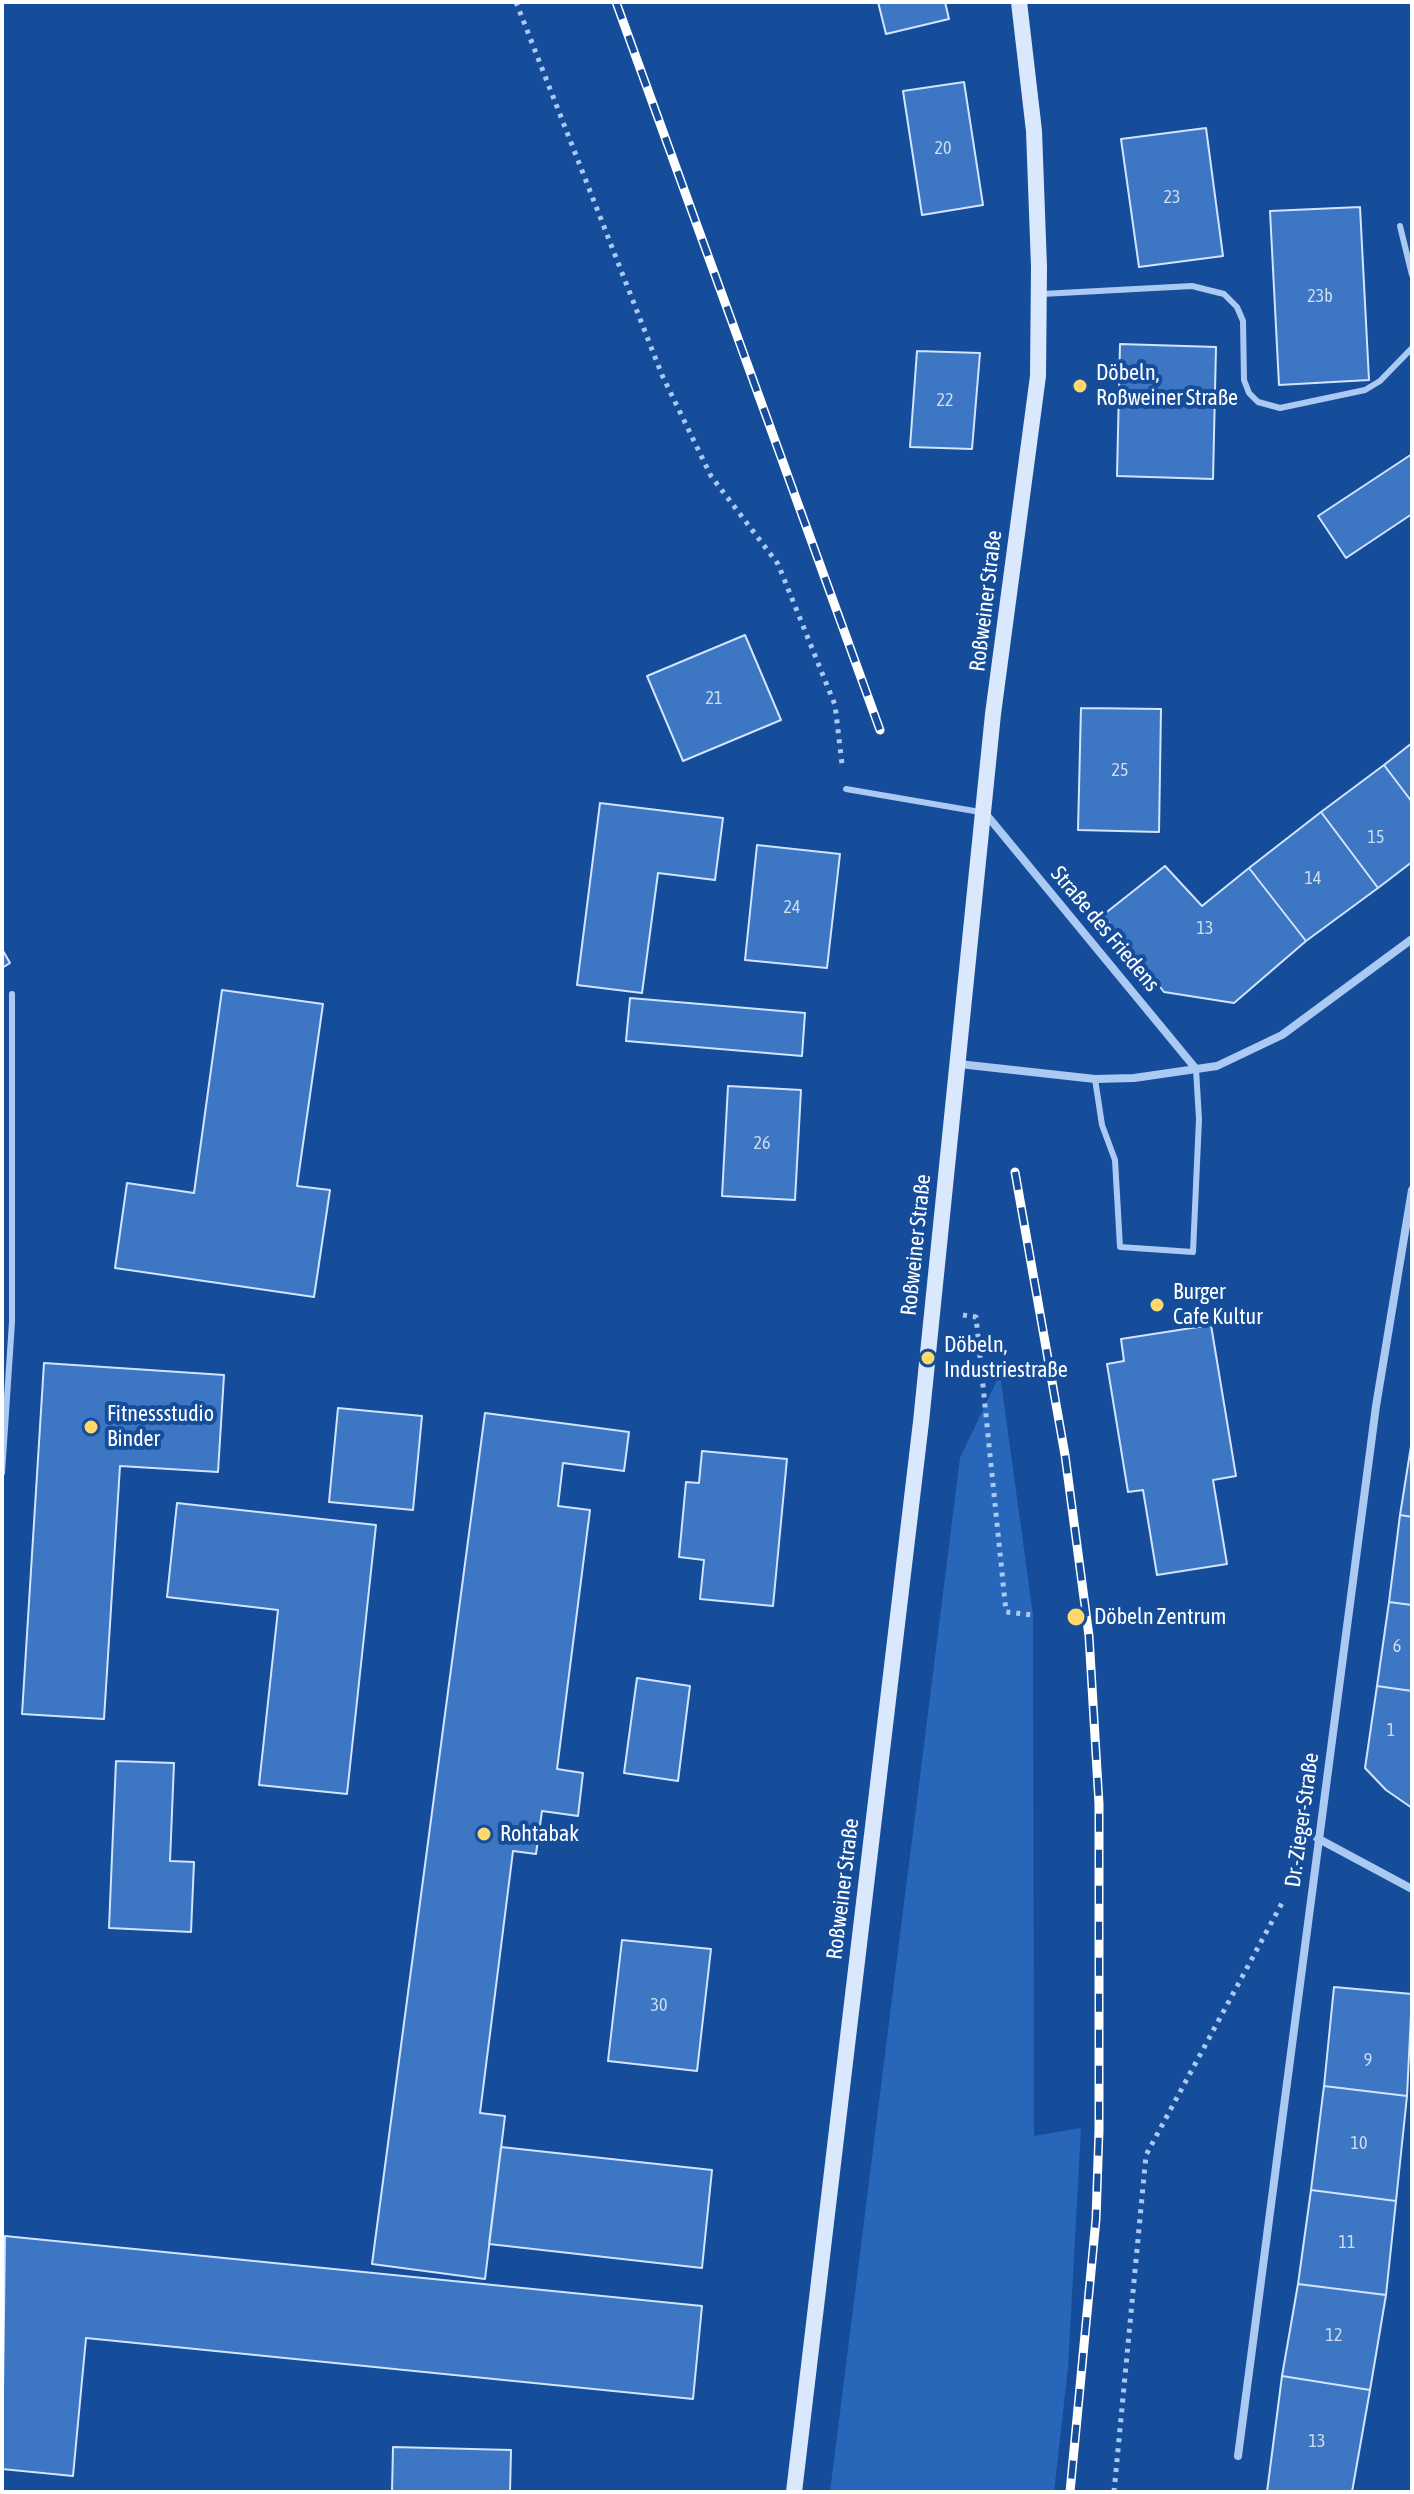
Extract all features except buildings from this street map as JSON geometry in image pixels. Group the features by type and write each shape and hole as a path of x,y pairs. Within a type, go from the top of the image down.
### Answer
{"main road":[{"name":"Roßweiner Straße","path":"794,2492 921,1422 993,714 1038,376 1034,131 1019,2"}],"street":[{"name":"Straße des Friedens","path":"985,813 1196,1069"},
{"path":"959,1064 1095,1079 1134,1078 1196,1069 1239,1058 1282,1035 1410,944"},
{"name":"Dr.-Zieger-Straße","path":"1238,2456 1376,1406 1412,1190"},
{"path":"1317,1838 1412,1889"}],"lane":[{"path":"1400,226 1412,275"},
{"path":"1039,295 1183,286 1224,294 1237,307 1243,321 1244,380 1249,393 1258,402 1280,408 1365,390 1380,381 1412,348"},
{"path":"846,789 985,813"},
{"path":"2,1473 12,1322 12,994"},
{"path":"1095,1079 1102,1125 1115,1160 1120,1247 1193,1252 1199,1119 1196,1069"}],"path":[{"path":"516,2 662,375 711,476 778,564 835,705 846,789"},
{"path":"930,1311 976,1317 1006,1612 1033,1615"},
{"path":"1114,2492 1146,2155 1287,1893"}],"shaded area":[{"path":"1000,1374 1033,1615 1034,2136 1081,2128 1068,2368 1054,2492 830,2492 960,1458"}],"railway":[{"path":"616,2 880,730"},
{"path":"1015,1172 1065,1455 1089,1636 1099,1804 1096,2219 1070,2492"}],"place":[{"name":"Döbeln, Roßweiner Straße","path":"1080,386"},
{"name":"Burger Cafe Kultur","path":"1157,1305"},
{"name":"Döbeln, Industriestraße","path":"928,1358"},
{"name":"Fitnessstudio Binder","path":"91,1427"},
{"name":"Döbeln Zentrum","path":"1076,1617"},
{"name":"Rohtabak","path":"484,1834"}]}
